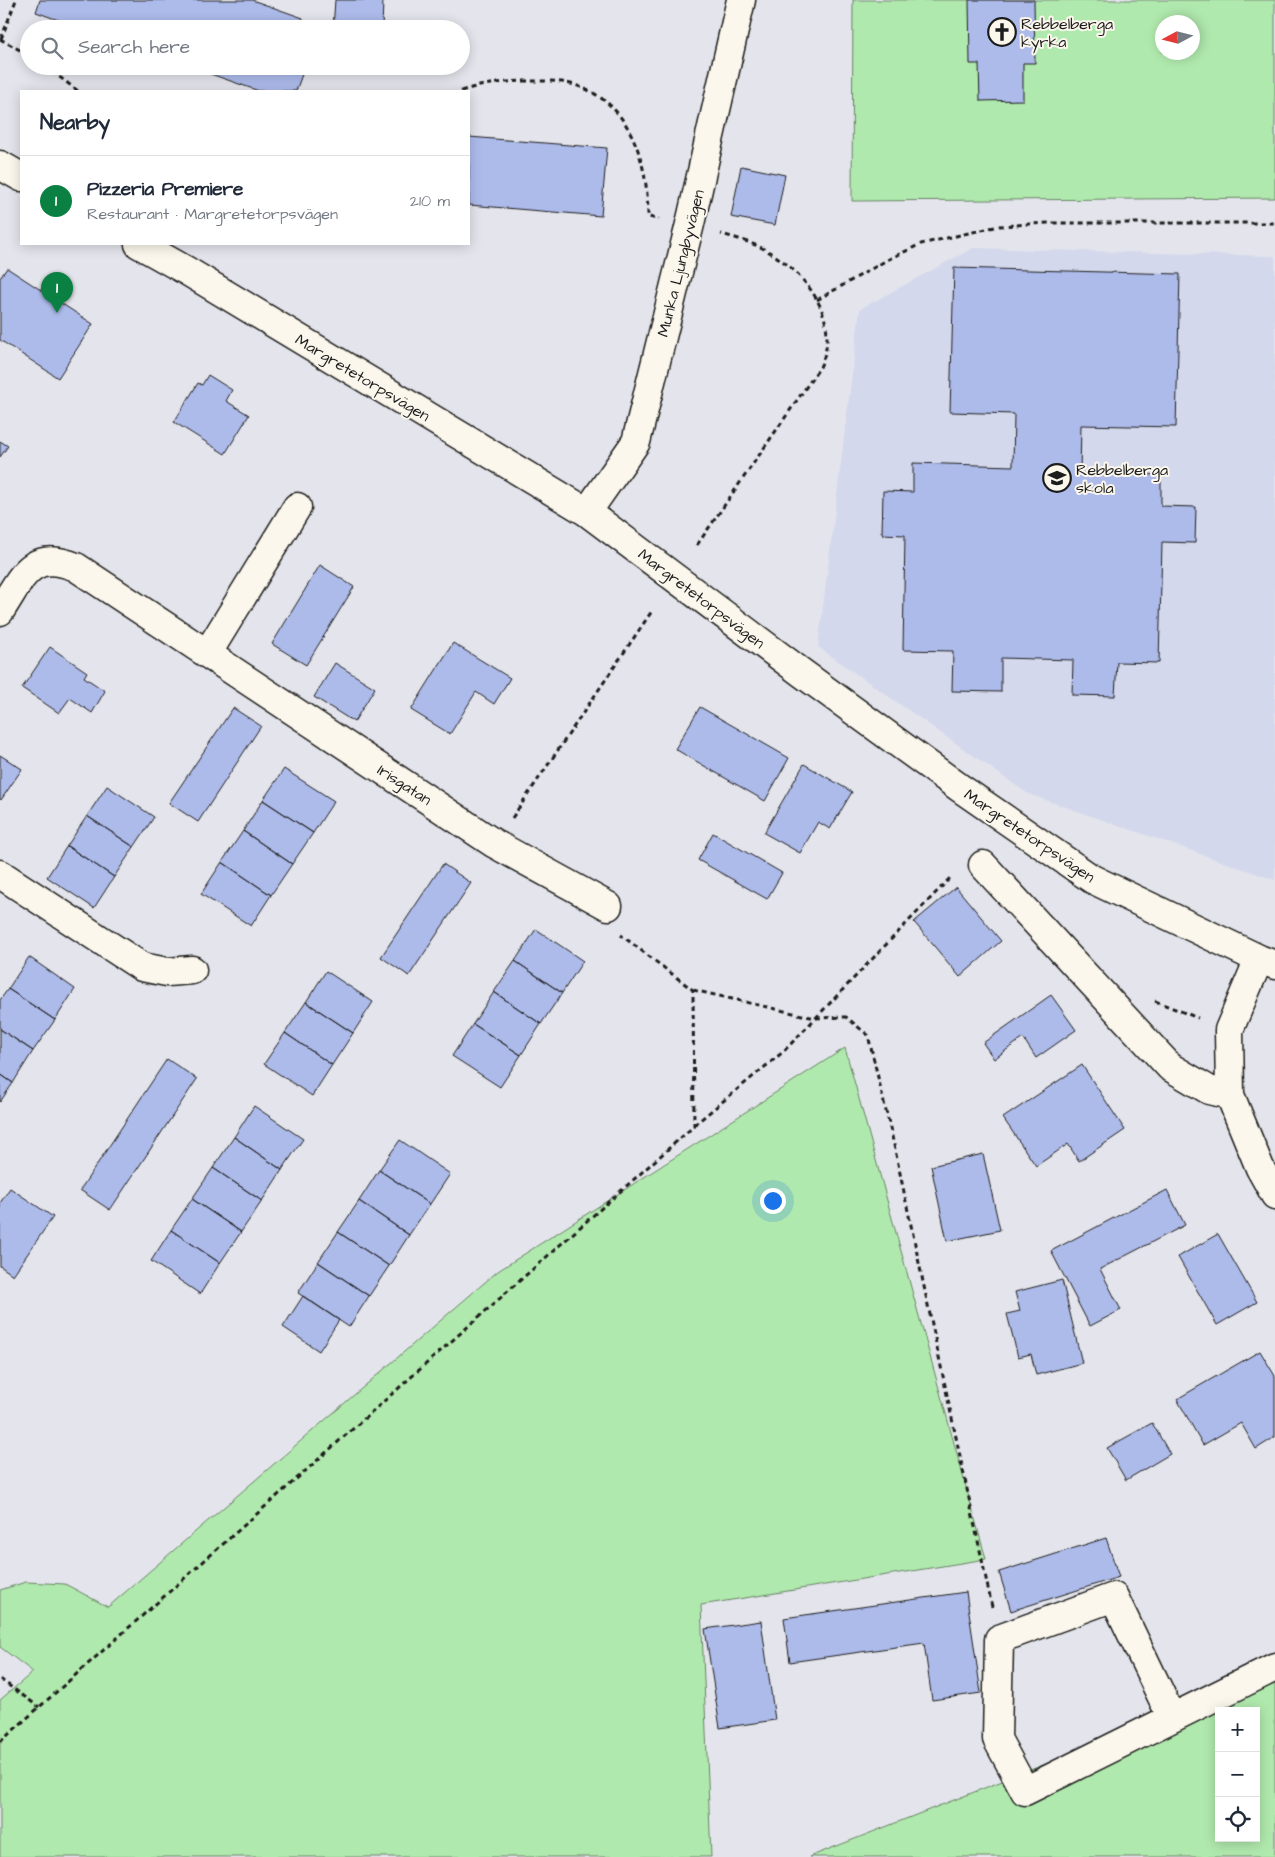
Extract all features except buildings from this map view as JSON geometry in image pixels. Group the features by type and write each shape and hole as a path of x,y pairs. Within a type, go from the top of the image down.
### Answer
{"street":[{"name":"Munka Ljungbyvägen","path":"587,512 636,442 690,224 741,0"},
{"path":"0,165 20,177"},
{"name":"Margretetorpsvägen","path":"140,245 187,271 587,512 802,673 960,788 1092,879 1267,962"},
{"path":"207,654 297,507"},
{"name":"Irisgatan","path":"0,611 24,574 37,563 49,560 61,561 76,567 495,844 608,906"},
{"path":"983,864 1170,1066 1209,1090 1230,1095"},
{"path":"0,874 142,967 167,972 192,970"},
{"path":"1267,962 1229,1030 1230,1095 1260,1168 1275,1195"},
{"path":"1172,1718 1114,1598 999,1639 997,1739 1025,1790 1172,1718 1275,1667"}],"path":[{"path":"16,0 0,39 20,50"},
{"path":"57,75 77,90"},
{"path":"466,90 514,81 546,80 570,83 588,90 607,101 628,128 641,155 645,175 648,218 690,224 759,246 805,280 817,300 825,319 828,335 826,356 697,545"},
{"path":"817,300 887,260 921,244 999,226 1048,223 1275,223"},
{"path":"495,844 652,611"},
{"path":"0,1742 694,1126 783,1052 955,873 983,864"},
{"path":"608,906 616,931 693,990 815,1018 846,1016 868,1036 894,1145 999,1639"},
{"path":"693,990 694,1126"},
{"path":"1148,998 1229,1030"},
{"path":"0,1679 39,1708"}],"shaded area":[{"name":"Rebbelberga skola","path":"973,248 1275,256 1275,880 1028,794 818,647 860,309"}],"green space":[{"path":"853,0 1275,0 1275,198 852,201"},
{"path":"845,1048 986,1559 701,1605 711,1857 0,1857 0,1700 33,1672 0,1647 0,1590 26,1582 65,1584 108,1607 498,1271"},
{"path":"1275,1666 1275,1857 809,1857 1043,1765"}],"place":[{"name":"Rebbelberga kyrka","path":"1002,32"},
{"name":"Pizzeria Premiere","path":"57,313"},
{"name":"Rebbelberga skola","path":"1057,478"}]}
